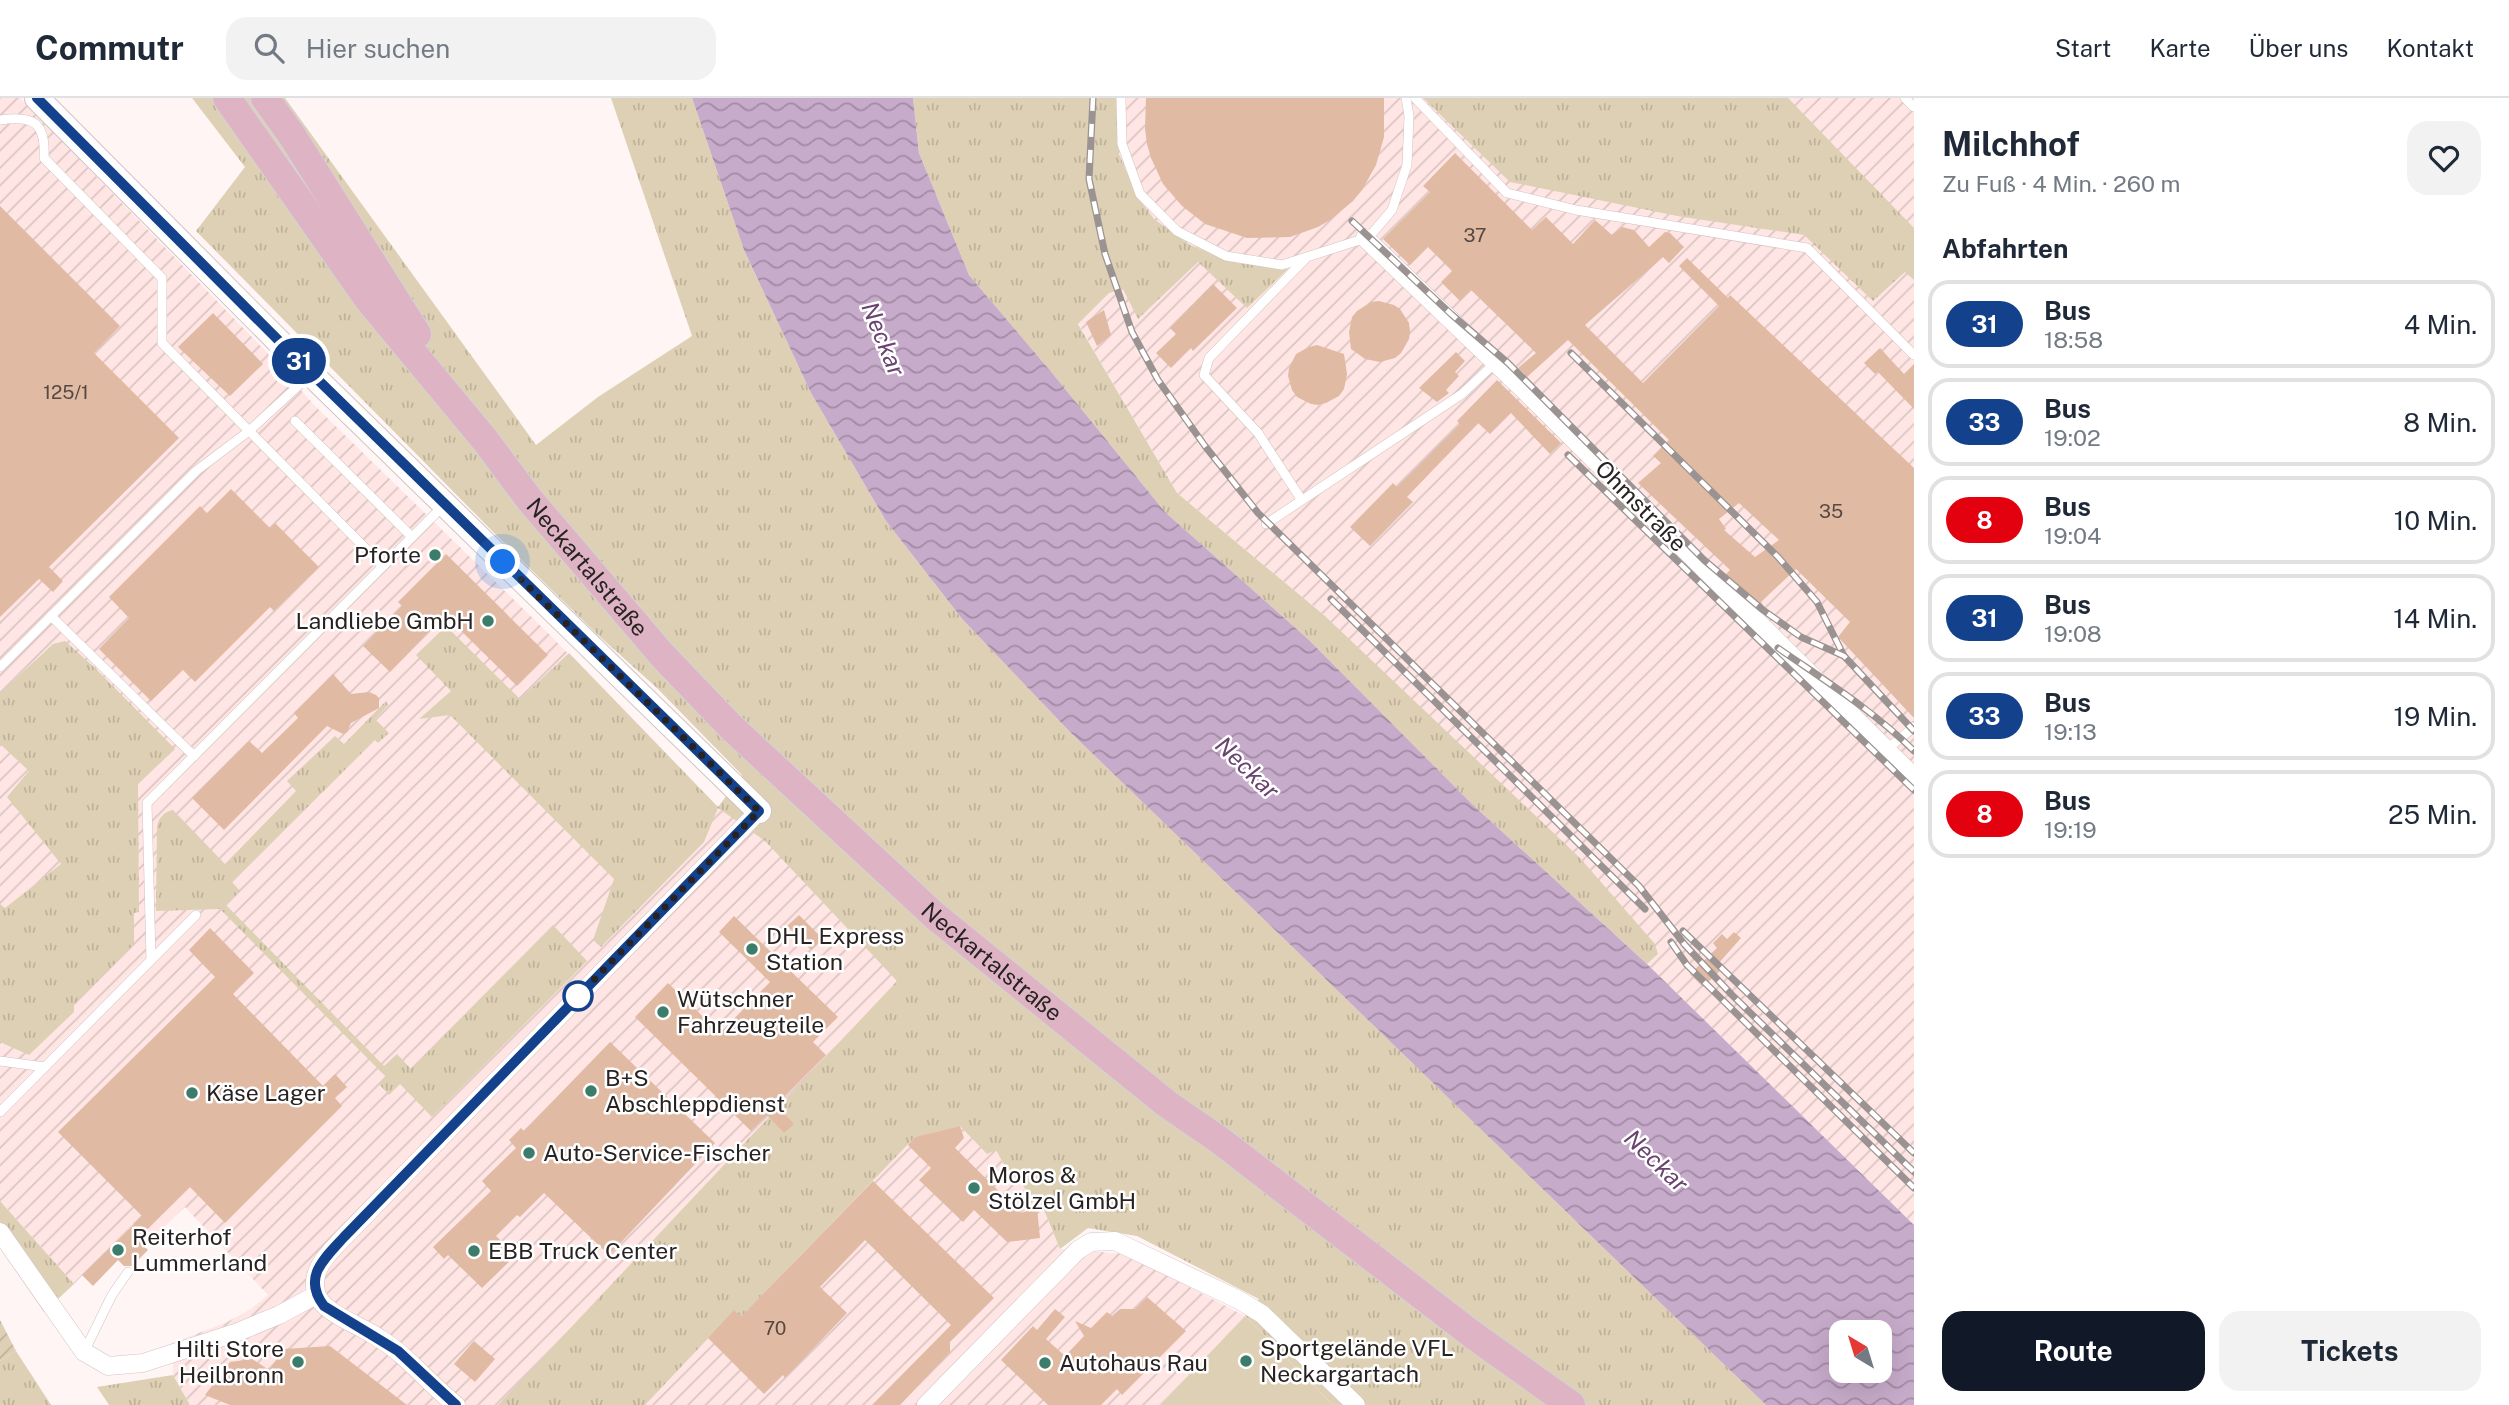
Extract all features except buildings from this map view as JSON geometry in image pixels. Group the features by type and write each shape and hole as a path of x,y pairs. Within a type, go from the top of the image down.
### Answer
{"main road":[{"name":"Neckartalstraße","path":"227,98 275,177 368,299 485,440 529,499 679,673 731,727 935,916 1186,1119 1218,1139 1473,1335 1572,1405"},
{"name":"Neckartalstraße","path":"265,98 291,134 485,440"}],"street":[{"path":"37,98 312,374 759,811 331,1251 317,1271 314,1284 316,1295 324,1306 398,1351 456,1405"},
{"name":"Ohmstraße","path":"1365,238 1495,362 1914,777"},
{"path":"0,1232 84,1352 108,1366 143,1363 238,1332 279,1315 316,1295"},
{"path":"926,1405 1078,1250 1091,1242 1115,1241 1239,1300 1262,1314 1356,1405"}],"lane":[{"path":"1121,98 1122,144 1140,194 1177,231 1226,256 1282,265 1369,237 1392,210 1407,165 1409,116 1406,98"},
{"path":"1415,98 1507,193 1576,210 1807,248 1914,355"},
{"path":"1905,98 1914,107"},
{"path":"0,120 20,117 38,126 45,137 44,158 162,278 162,343 383,566"},
{"path":"1301,499 1258,433 1204,375 1209,358 1307,257"},
{"path":"344,283 368,299"},
{"path":"1266,524 1462,394 1495,362"},
{"path":"0,667 196,471 249,431 312,374"},
{"path":"295,421 412,537"},
{"path":"151,960 147,803 444,504"},
{"path":"51,616 194,756"},
{"path":"1886,750 1914,727"},
{"path":"0,1112 196,915"},
{"path":"0,1061 45,1067"},
{"path":"84,1352 112,1295 128,1272"}],"shaded area":[{"path":"0,98 20,98 282,368 314,405 551,636 718,808 765,840 918,1002 1003,1163 1044,1210 1060,1249 1126,1254 1245,1316 1160,1405 190,1405 173,1375 173,1343 227,1322 251,1309 268,1295 185,1207 150,1240 133,1224 74,1284 0,1201"},
{"path":"1050,98 1914,98 1914,1225 1647,964 1658,954 1325,616 1177,493 1078,323 1047,157"}],"green space":[{"path":"192,98 285,98 536,445 598,397 692,336 611,98 692,98 744,250 811,393 886,521 963,620 1069,731 1766,1405 1333,1405 1245,1316 1259,1299 1137,1236 1088,1228 1060,1249 1044,1210 1003,1163 996,1150 987,1154 960,1126 915,1137 741,1317 734,1311 645,1405 498,1405 897,981 765,841 718,808 704,842 601,947 593,940 614,879 450,715 419,719 451,691 416,655 446,626 520,699 569,653 718,807 742,775 657,688 511,550 196,231 245,167"},
{"path":"913,98 1116,98 1119,154 1137,196 1154,219 1190,245 1238,263 1288,269 1247,308 1198,262 1138,319 1123,289 1109,293 1078,324 1177,493 1325,616 1580,858 1655,944 1658,954 1647,964 1473,805 1309,640 1165,512 969,275 919,153"},
{"path":"1423,98 1788,98 1914,228 1914,280 1905,272 1873,301 1804,235 1677,216 1510,182"},
{"path":"65,641 175,749 138,784 139,912 134,913 134,944 74,1005 74,1012 29,1055 0,1042 0,904 5,908 61,864 7,797 29,771 0,744 0,693 53,644"},
{"path":"386,701 388,705 375,719 389,733 378,743 375,740 232,882 240,891 226,905 384,1066 397,1054 411,1069 553,925 587,961 432,1117 400,1084 389,1095 379,1084 386,1077 220,909 156,911 157,827 164,814 173,810 225,864 296,791 287,781 335,736 344,744"},
{"path":"0,1201 74,1284 44,1312 0,1248"},
{"name":"Sportgelände VFL Neckargartach","path":"1245,1316 1333,1405 1160,1405"},
{"path":"0,1320 16,1351 0,1361"},
{"path":"16,1351 51,1405 0,1405 0,1361"},
{"path":"173,1375 190,1405 109,1405 97,1387"}],"water":[{"name":"Neckar","path":"692,98 913,98 919,153 969,275 1165,512 1309,640 1473,805 1647,964 1914,1225 1914,1405 1766,1405 1069,731 963,620 886,521 811,393 744,250"}],"railway":[{"path":"1093,98 1089,179 1105,254 1132,332 1158,380 1205,446 1258,513 1639,886 1685,945 1732,995 1914,1172"},
{"path":"1352,221 1451,314 1508,363 1704,560 1763,610 1801,637 1844,656 1914,731"},
{"path":"1571,353 1778,557 1817,602 1844,656"},
{"path":"1568,455 1914,790"},
{"path":"1331,599 1645,909"},
{"path":"1778,648 1866,709 1914,751"},
{"path":"1683,931 1914,1153"},
{"path":"1671,942 1687,965 1914,1188"}],"bus line":[{"name":"31","path":"37,98 312,374 759,811 344,1237 317,1271 314,1284 316,1295 324,1306 398,1351 456,1405"}],"place":[{"name":"Pforte","path":"435,555"},
{"name":"Landliebe GmbH","path":"488,621"},
{"name":"DHL Express Station","path":"752,949"},
{"name":"Wütschner Fahrzeugteile","path":"663,1012"},
{"name":"B+S Abschleppdienst","path":"591,1091"},
{"name":"Käse Lager","path":"192,1093"},
{"name":"Auto-Service-Fischer","path":"529,1153"},
{"name":"Moros & Stölzel GmbH","path":"974,1188"},
{"name":"Reiterhof Lummerland","path":"118,1250"},
{"name":"EBB Truck Center","path":"474,1251"},
{"name":"Sportgelände VFL Neckargartach","path":"1246,1361"},
{"name":"Hilti Store Heilbronn","path":"298,1362"},
{"name":"Autohaus Rau","path":"1045,1363"}],"route":[{"path":"503,562 759,811 578,996"}]}
